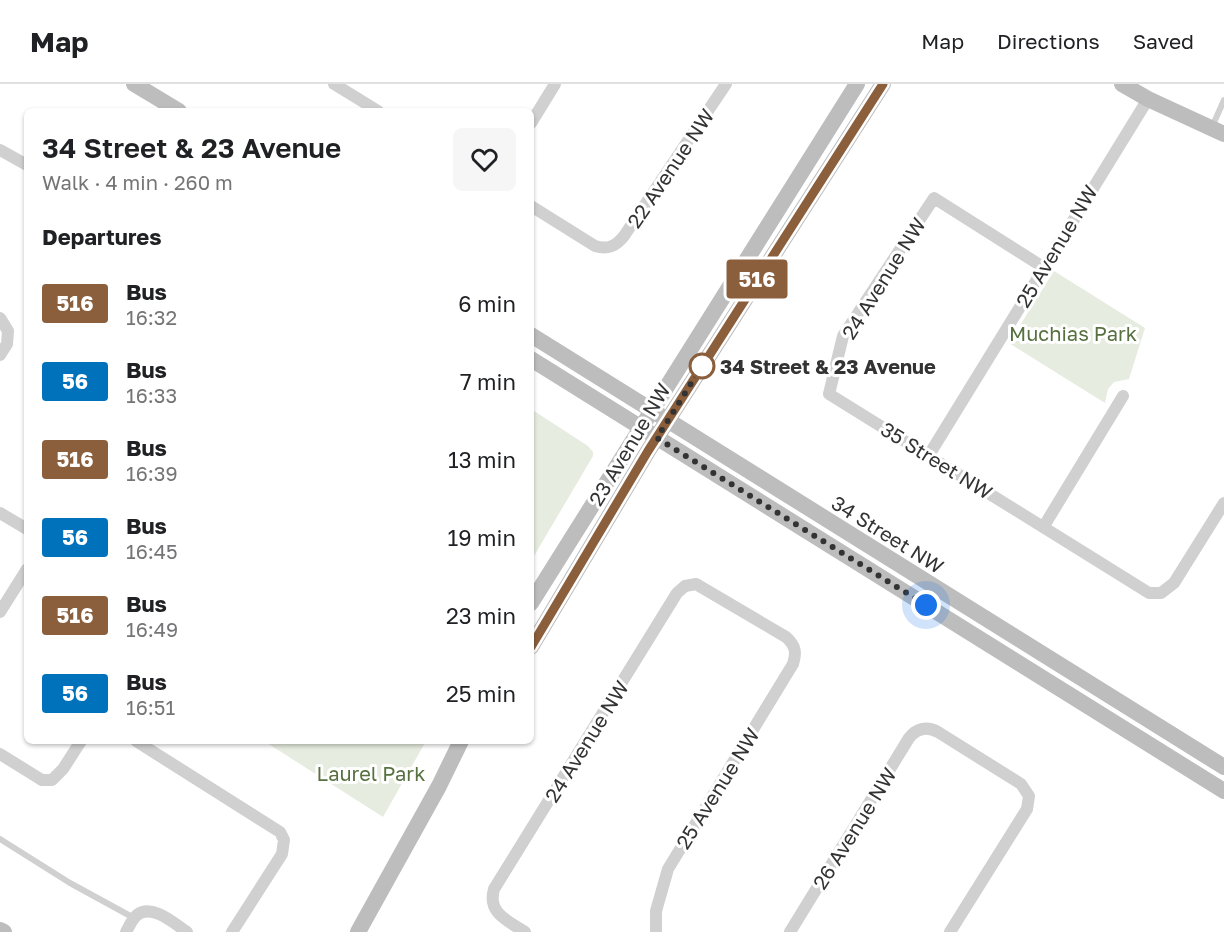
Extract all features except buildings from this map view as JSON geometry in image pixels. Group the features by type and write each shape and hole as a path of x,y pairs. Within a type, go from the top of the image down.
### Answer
{"main road":[{"path":"124,84 157,108"},
{"path":"134,84 174,108"},
{"name":"23 Avenue NW","path":"534,598 857,84"},
{"name":"23 Avenue NW","path":"534,642 668,420 883,84"},
{"path":"1136,90 1218,131"},
{"name":"34 Street NW","path":"534,337 1224,767"},
{"name":"34 Street NW","path":"534,361 1224,791"},
{"path":"358,932 439,786 460,744"},
{"path":"439,786 467,744"},
{"path":"0,930 4,932"}],"street":[{"path":"334,84 373,108"},
{"path":"534,118 555,84"},
{"name":"22 Avenue NW","path":"534,208 595,246 615,245 624,236 726,84"},
{"name":"25 Avenue NW","path":"929,454 1043,267 1136,90"},
{"path":"0,150 24,163"},
{"name":"24 Avenue NW","path":"829,394 843,336 934,198 1043,267"},
{"path":"0,318 8,331 7,344 0,355"},
{"name":"35 Street NW","path":"829,394 929,454 1144,590 1161,593 1174,583 1224,503"},
{"path":"1044,526 1123,396"},
{"path":"0,513 24,527"},
{"path":"0,612 24,574"},
{"name":"25 Avenue NW","path":"656,932 657,904 668,869 793,664 795,650 786,637 700,585 691,583"},
{"name":"24 Avenue NW","path":"525,932 499,915 493,906 492,895 677,593 691,583"},
{"name":"26 Avenue NW","path":"790,932 909,738 913,733 927,728 938,732 1021,784 1029,796 1027,809 950,932"},
{"path":"0,754 42,780 52,780 63,769 79,744"},
{"path":"141,744 275,828 284,840 282,854 232,932"},
{"path":"126,932 139,915 154,912 187,932"}],"lane":[{"path":"1218,131 1224,100"},
{"path":"0,839 70,883 139,915"}],"green space":[{"name":"Muchias Park","path":"1054,271 1145,328 1129,379 1114,382 1108,389 1105,403 1009,343"},
{"path":"534,411 588,446 593,456 534,556"},
{"name":"Laurel Park","path":"269,744 424,744 383,817"}],"bus line":[{"name":"516","path":"534,642 648,451 883,84"}],"place":[{"name":"34 Street & 23 Avenue","path":"702,366"}],"route":[{"path":"702,366 657,438 926,605"}]}
